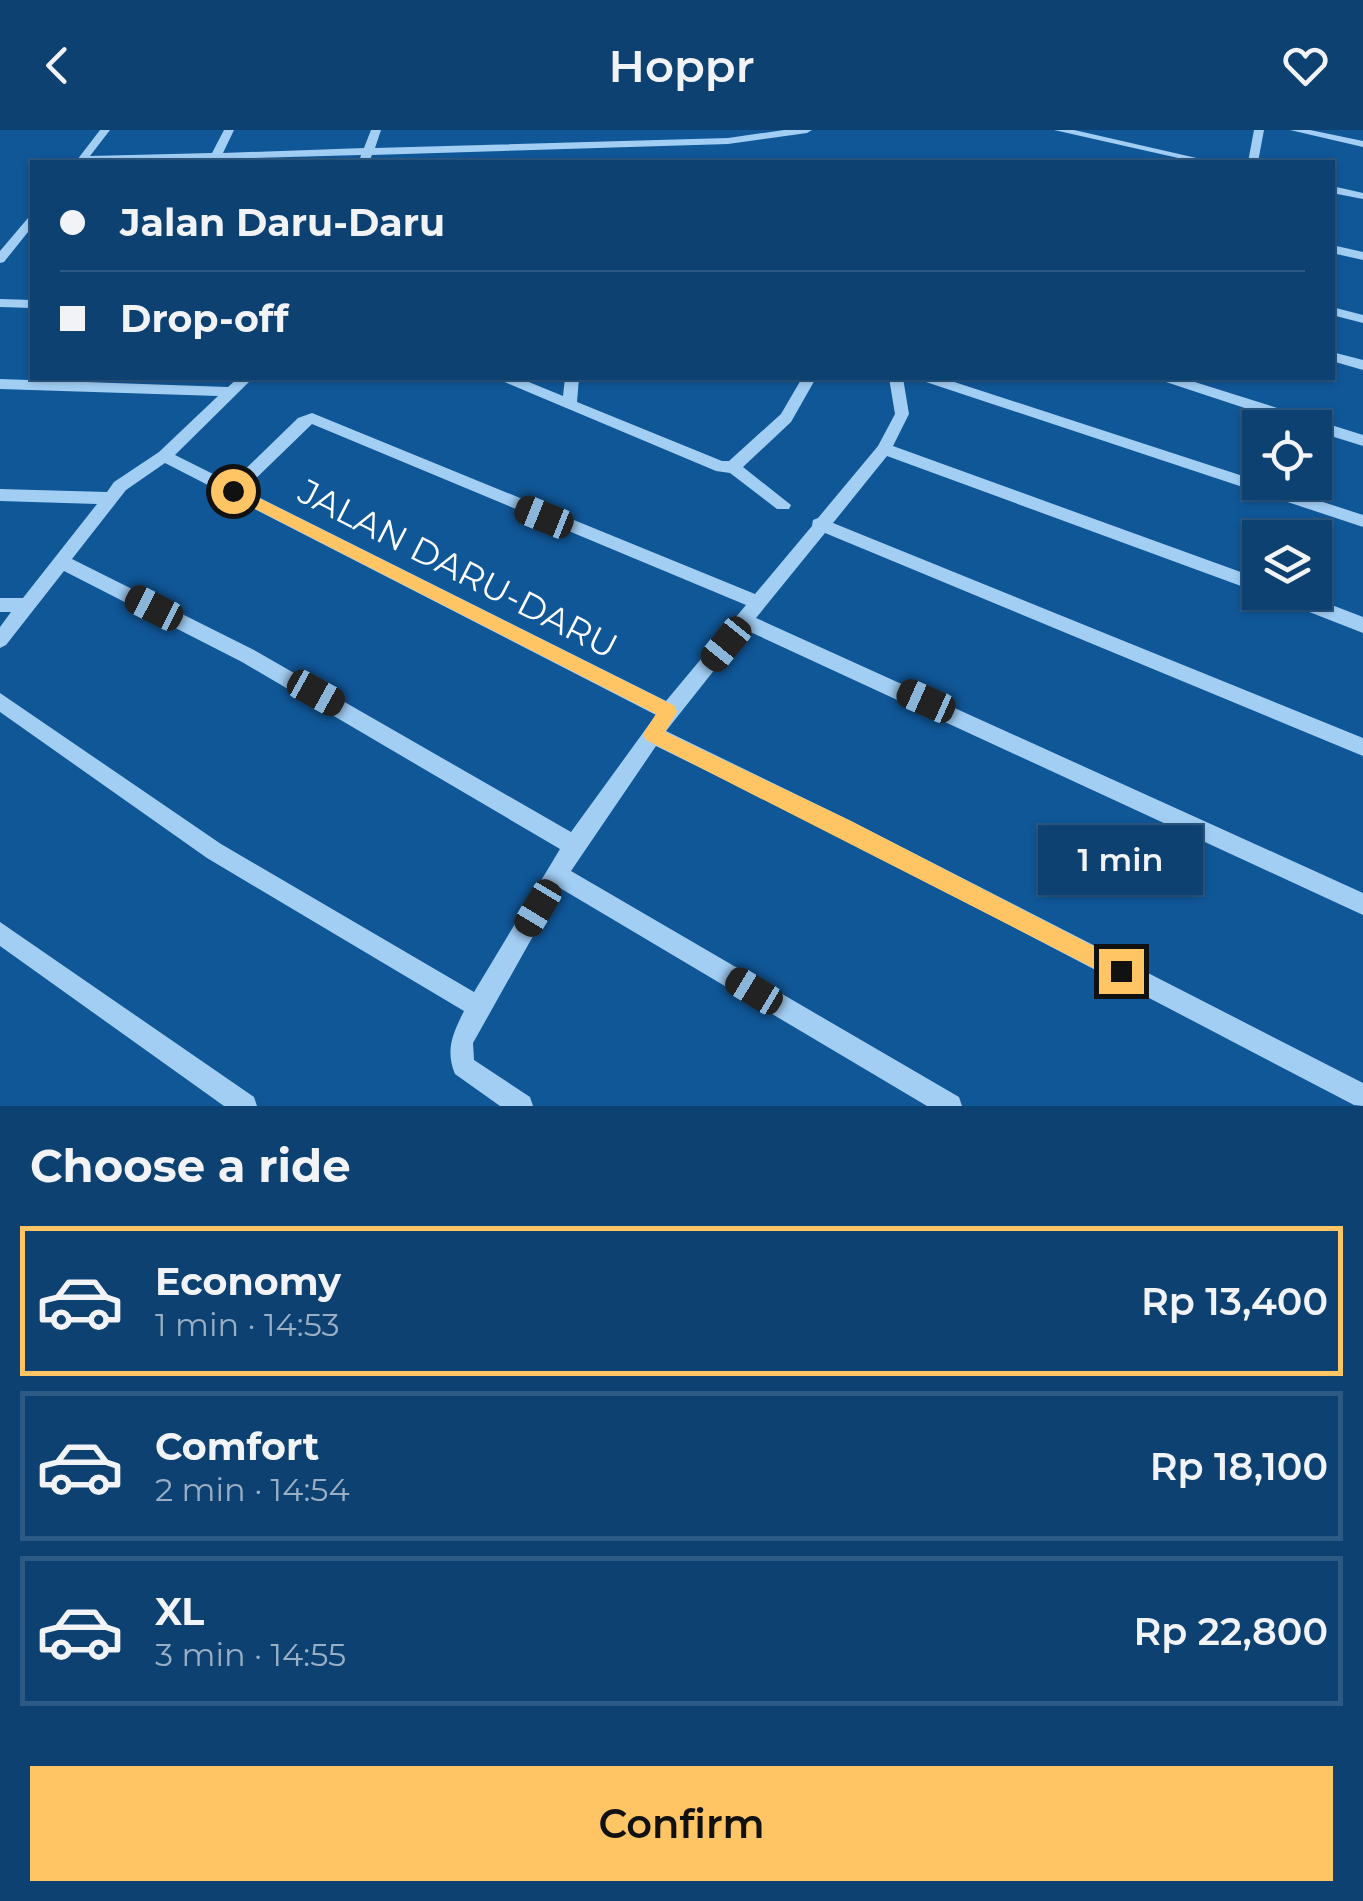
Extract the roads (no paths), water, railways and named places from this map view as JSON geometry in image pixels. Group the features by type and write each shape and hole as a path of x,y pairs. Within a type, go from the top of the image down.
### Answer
{"street":[{"path":"81,160 105,130"},
{"path":"214,160 229,130"},
{"path":"365,160 376,130"},
{"path":"599,145 617,130"},
{"path":"728,141 739,130"},
{"path":"214,160 368,150 728,141 808,130"},
{"path":"1059,130 1199,160"},
{"path":"1252,160 1259,130"},
{"path":"1295,130 1363,144"},
{"path":"578,146 578,160"},
{"path":"1335,190 1363,196"},
{"path":"0,259 30,222"},
{"path":"1335,250 1363,256"},
{"path":"0,303 30,304"},
{"path":"1335,313 1363,319"},
{"path":"1335,357 1363,365"},
{"path":"0,640 110,498 132,477 164,456 244,380"},
{"path":"512,380 721,467 733,467 783,505"},
{"path":"570,404 572,380"},
{"path":"733,467 786,418 808,380"},
{"path":"521,1106 462,1066 461,1042 478,1006 574,846 668,712 884,448 902,414 896,380"},
{"path":"934,380 1363,521"},
{"path":"1174,380 1363,440"},
{"path":"0,384 232,392"},
{"path":"233,491 303,422 312,418 759,604"},
{"path":"884,448 1242,579"},
{"name":"JALAN DARU-DARU","path":"164,456 668,712"},
{"path":"0,495 110,498"},
{"path":"819,524 1363,747"},
{"path":"60,561 383,730 574,846"},
{"path":"0,605 26,605"},
{"path":"1325,610 1363,624"},
{"path":"744,621 1363,904"},
{"path":"0,701 214,850 478,1006"},
{"path":"652,734 844,828 1363,1096"},
{"path":"558,876 950,1106"},
{"path":"0,934 245,1106"}]}
